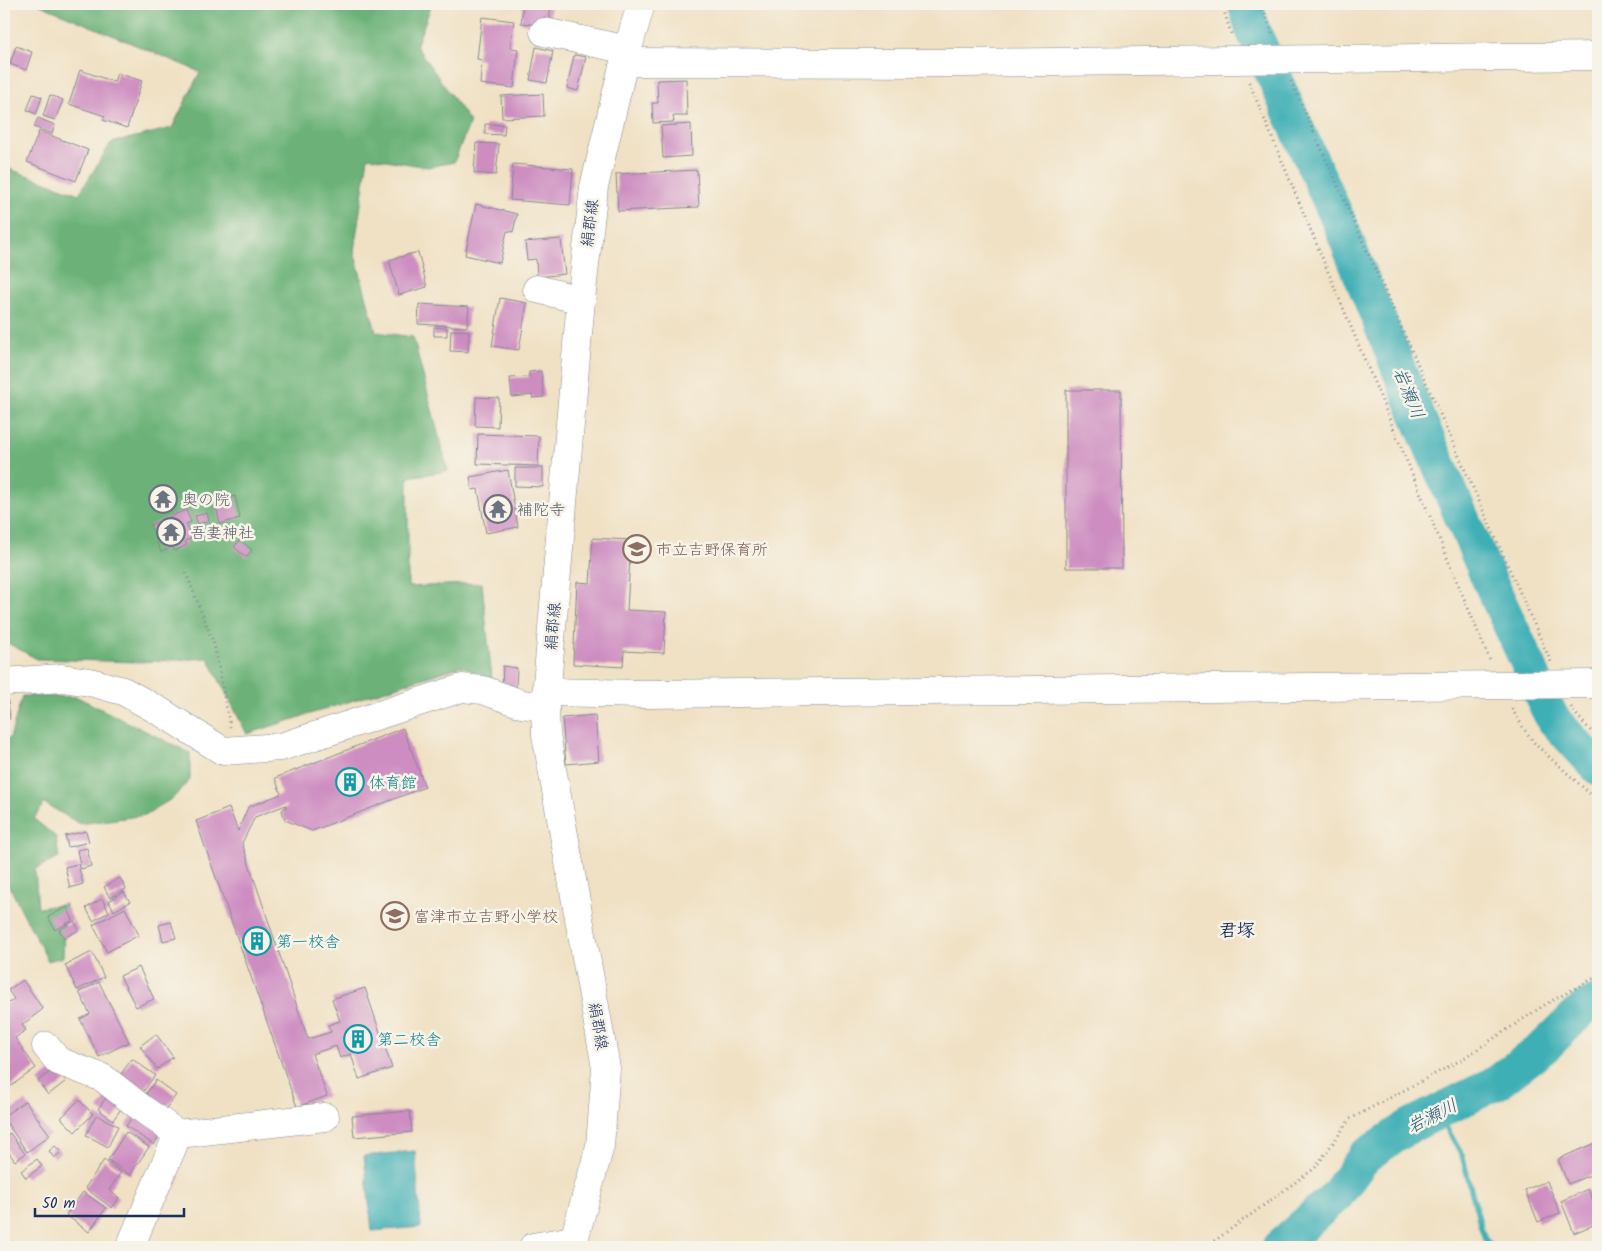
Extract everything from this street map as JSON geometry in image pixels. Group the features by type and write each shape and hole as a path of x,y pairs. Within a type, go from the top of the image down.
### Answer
{"street":[{"name":"絹郡線","path":"572,1244 600,1146 606,1068 546,735 546,700 581,300 594,187 626,56 641,4"},
{"path":"544,32 626,56 962,63 1278,58 1598,56"},
{"path":"537,288 581,300"},
{"path":"4,682 62,678 90,682 123,691 223,751 281,747 462,688 484,690 522,704 546,700 645,694 1598,684"},
{"path":"46,1046 58,1061 103,1078 178,1134 325,1116"},
{"path":"130,1247 178,1134"},
{"path":"533,1247 572,1244"}],"path":[{"path":"1222,4 1241,59 1508,686 1506,693 1513,711 1536,745 1598,801"},
{"path":"1262,4 1278,58 1556,685 1573,711 1598,739"},
{"path":"186,573 214,644 234,750"},
{"path":"1206,1247 1315,1168 1350,1119 1461,1060 1546,1004 1598,976"}],"green space":[{"path":"38,4 432,4 416,46 470,122 454,162 428,167 368,157 354,251 376,332 413,337 448,471 408,477 408,587 482,583 492,679 461,666 247,734 208,658 139,662 37,659 4,641 4,167 79,194 111,143 172,128 200,72"},
{"path":"22,696 77,697 190,753 190,780 173,798 145,815 80,824 44,803 34,819 56,837 59,858 35,869 38,908 65,904 63,957 48,961 4,876 4,739 10,738"}],"water":[{"path":"415,1151 421,1227 372,1231 364,1156"}],"building":[{"path":"523,4 551,4 549,26 521,23"},
{"path":"482,17 514,21 510,48 518,49 514,88 480,84 482,60 477,59"},
{"path":"16,46 32,52 26,70 10,64"},
{"path":"536,47 553,51 547,83 530,80"},
{"path":"574,55 586,57 578,91 567,88"},
{"path":"80,70 114,82 117,73 142,81 127,128 103,120 105,116 69,104"},
{"path":"686,79 687,116 673,116 674,122 653,123 652,103 658,103 657,80"},
{"path":"33,94 42,97 36,114 27,110"},
{"path":"543,94 544,116 502,118 501,96"},
{"path":"50,95 63,100 55,120 43,116"},
{"path":"38,118 55,125 52,134 34,127"},
{"path":"485,124 505,125 504,135 485,134"},
{"path":"691,124 692,156 663,158 661,126"},
{"path":"39,131 88,150 76,181 27,162"},
{"path":"476,143 499,144 496,175 474,173"},
{"path":"513,164 573,169 570,205 510,200"},
{"path":"697,170 699,207 618,211 616,174"},
{"path":"476,204 517,214 513,232 507,231 500,263 465,255"},
{"path":"561,239 565,274 537,277 536,259 527,260 525,242"},
{"path":"418,252 427,287 399,295 389,260"},
{"path":"500,298 527,303 519,350 492,346"},
{"path":"419,304 469,307 467,327 418,324"},
{"path":"434,327 447,328 447,336 434,336"},
{"path":"451,330 469,331 468,352 450,351"},
{"path":"541,371 544,397 532,398 533,395 512,397 510,378 529,377 529,372"},
{"path":"1066,390 1121,390 1122,568 1066,568"},
{"path":"476,397 499,398 498,427 475,426"},
{"path":"478,434 539,436 538,466 477,464"},
{"path":"515,468 543,468 543,487 515,486"},
{"name":"補陀寺","path":"508,470 518,527 486,533 478,489 472,490 470,477"},
{"name":"奥の院","path":"166,490 172,504 160,508 154,495"},
{"path":"235,496 240,518 220,524 215,502"},
{"name":"吾妻神社","path":"186,510 191,522 186,524 192,538 185,541 187,545 175,551 173,547 161,552 150,525"},
{"path":"207,513 209,521 198,524 195,516"},
{"path":"593,538 631,540 627,610 666,612 664,653 624,651 623,667 573,664 577,582 590,583"},
{"path":"240,540 252,550 246,557 234,547"},
{"path":"503,666 517,668 516,687 502,686"},
{"path":"7,694 10,719 4,719 4,695"},
{"path":"595,715 599,761 566,764 562,718"},
{"path":"403,728 425,787 312,831 285,820 282,810 286,805 255,817 242,843 308,1039 331,1032 328,1025 340,1021 332,999 365,988 392,1068 359,1079 351,1054 340,1058 336,1046 312,1054 327,1096 297,1107 196,821 229,808 238,831 248,807 281,794 275,778"},
{"path":"86,831 89,842 68,847 65,836"},
{"path":"87,848 91,866 81,869 77,850"},
{"path":"78,864 83,884 70,888 65,867"},
{"path":"120,878 126,889 110,898 104,887"},
{"path":"124,892 130,902 114,911 109,901"},
{"path":"102,899 109,912 93,921 86,908"},
{"path":"67,907 73,920 55,930 48,917"},
{"path":"125,908 139,935 107,952 93,925"},
{"path":"74,921 79,930 64,938 59,930"},
{"path":"171,922 176,938 163,941 159,925"},
{"path":"92,952 104,977 77,990 65,965"},
{"path":"139,967 154,999 136,1007 120,976"},
{"path":"23,980 43,1009 22,1025 26,1030 15,1038 36,1068 4,1091 4,1002 6,1005 14,999 8,990"},
{"path":"99,982 129,1042 99,1057 80,1019 90,1014 79,992"},
{"path":"156,1034 173,1057 157,1069 140,1046"},
{"path":"132,1059 155,1075 138,1099 115,1082"},
{"path":"56,1067 66,1081 48,1095 38,1081"},
{"path":"156,1080 176,1095 161,1115 141,1101"},
{"path":"111,1091 126,1102 113,1120 98,1109"},
{"path":"79,1100 93,1114 75,1132 61,1118"},
{"path":"25,1101 50,1135 27,1152 4,1119 4,1116"},
{"path":"410,1111 412,1132 354,1137 352,1116"},
{"path":"134,1114 161,1133 154,1145 126,1126"},
{"path":"96,1115 118,1126 108,1147 86,1135"},
{"path":"126,1132 149,1147 130,1175 108,1160"},
{"path":"10,1133 25,1154 15,1161 4,1146 4,1138"},
{"path":"1598,1142 1598,1172 1568,1184 1558,1159"},
{"path":"55,1146 61,1152 54,1158 49,1151"},
{"path":"37,1159 42,1166 26,1178 21,1171"},
{"path":"104,1160 121,1172 109,1190 119,1198 112,1208 85,1188"},
{"path":"1547,1181 1560,1213 1538,1222 1525,1190"},
{"path":"1588,1189 1598,1213 1598,1223 1574,1233 1561,1201"},
{"path":"83,1192 106,1208 89,1232 66,1215"}],"waterway":[{"name":"岩瀬川","path":"1245,4 1252,28 1340,224 1419,419 1543,700 1553,719 1598,768"},
{"name":"岩瀬川","path":"1279,1247 1337,1195 1365,1156 1408,1127 1498,1082 1545,1046 1584,1008 1598,1001"},
{"path":"1438,1113 1462,1155 1485,1239 1493,1247"},
{"path":"1592,1247 1598,1246"}],"place":[{"name":"奥の院","path":"163,499"},
{"name":"補陀寺","path":"498,509"},
{"name":"吾妻神社","path":"171,532"},
{"name":"市立吉野保育所","path":"637,549"},
{"name":"体育館","path":"350,782"},
{"name":"富津市立吉野小学校","path":"395,916"},
{"name":"第一校舎","path":"257,941"},
{"name":"第二校舎","path":"358,1039"}],"district":[{"name":"君塚","path":"1237,930"}]}
